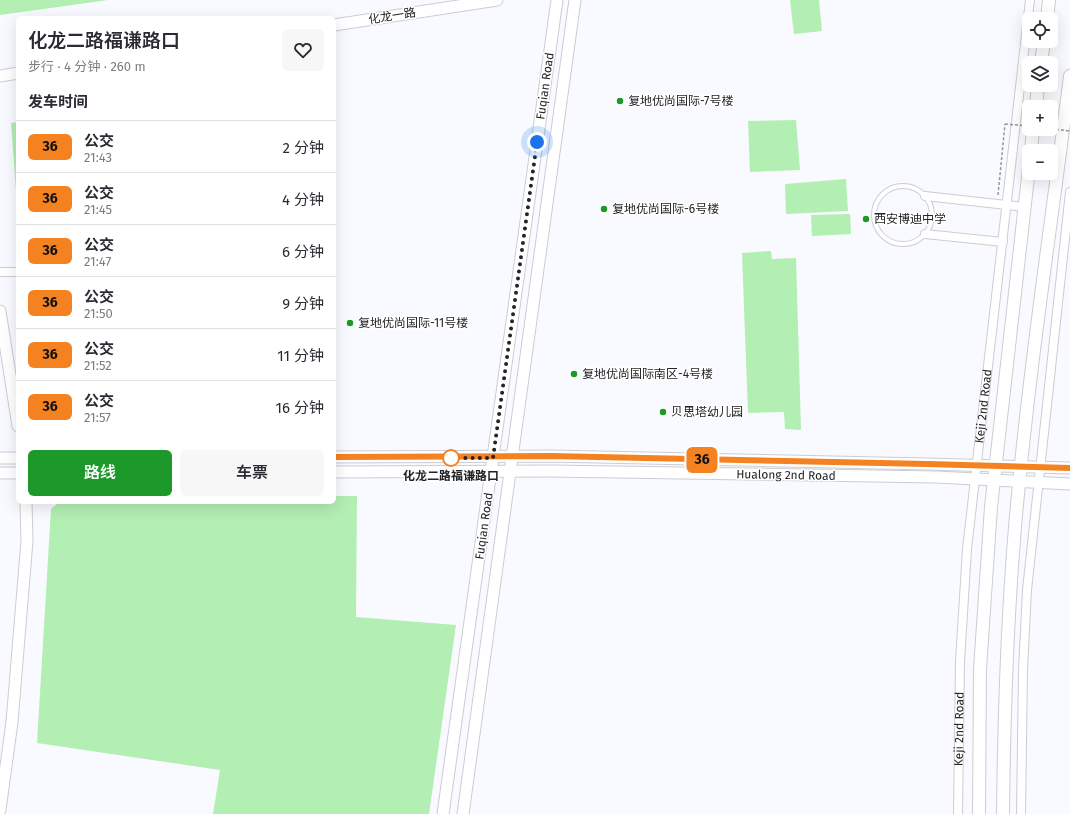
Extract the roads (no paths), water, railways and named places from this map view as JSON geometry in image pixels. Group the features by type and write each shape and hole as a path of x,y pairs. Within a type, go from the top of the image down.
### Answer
{"main road":[{"path":"1048,12 1049,0"},
{"path":"1003,814 1004,686 1019,482 1070,76"},
{"name":"Keji 2nd Road","path":"979,814 980,669 994,480 1028,180"}],"street":[{"name":"化龙一路","path":"336,25 497,0"},
{"name":"Fuqian Road","path":"443,814 557,0"},
{"name":"Fuqian Road","path":"462,814 575,0"},
{"name":"Keji 2nd Road","path":"958,814 960,661 964,601 976,479 1030,0"},
{"path":"0,76 16,73"},
{"path":"1021,814 1023,670 1027,590 1070,192"},
{"path":"925,196 1025,207"},
{"path":"925,234 1003,242"},
{"path":"0,272 16,272"},
{"path":"0,310 16,413"},
{"name":"Hualong 2nd Road","path":"336,457 493,458 550,456 996,465 1040,468 1070,468"},
{"path":"0,458 16,458"},
{"name":"Hualong 2nd Road","path":"336,472 510,471 976,479 1038,484 1070,484"},
{"path":"0,473 16,473"},
{"path":"0,810 12,722 27,541 26,504"}],"lane":[{"path":"908,186 918,190 925,196 930,205 932,215 930,225 925,234 918,240 901,244 892,242 884,237 878,230 874,222 874,213 876,204 881,195 894,187 908,186"}],"place":[{"name":"复地优尚国际-7号楼","path":"620,101"},
{"name":"复地优尚国际-6号楼","path":"604,209"},
{"name":"西安博迪中学","path":"866,219"},
{"name":"复地优尚国际-11号楼","path":"350,323"},
{"name":"复地优尚国际南区-4号楼","path":"574,374"},
{"name":"贝思塔幼儿园","path":"663,412"},
{"name":"化龙二路福谦路口","path":"451,458"}]}
